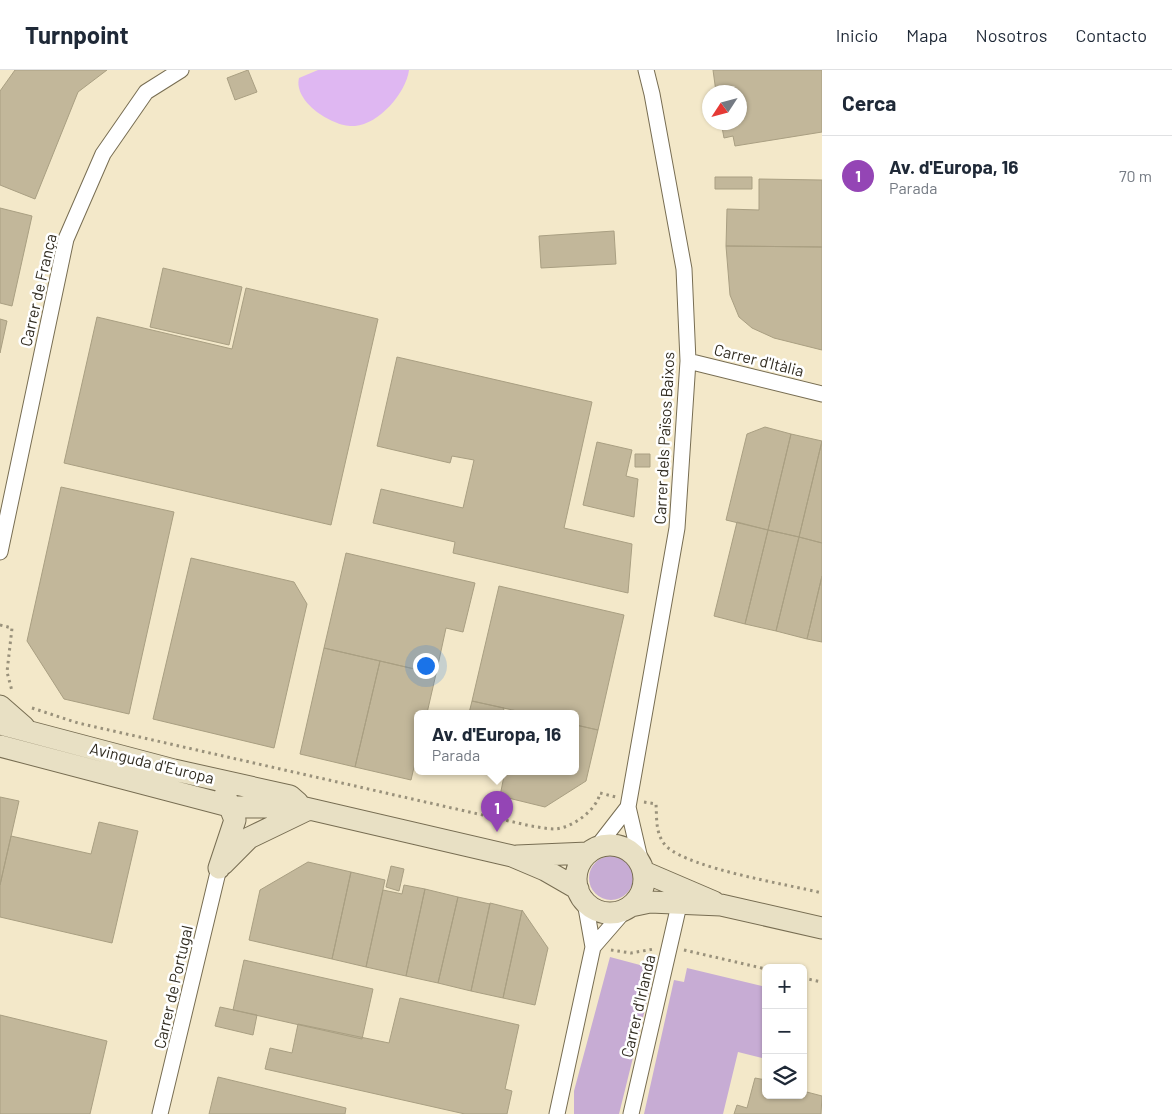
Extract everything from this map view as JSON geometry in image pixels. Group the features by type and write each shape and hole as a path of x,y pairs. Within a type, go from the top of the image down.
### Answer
{"street":[{"name":"Carrer de França","path":"0,552 66,239 103,154 146,92 181,70"},
{"name":"Carrer dels Països Baixos","path":"642,867 629,803 677,528 688,361 684,269 646,70"},
{"name":"Carrer d'Itàlia","path":"688,361 822,394"},
{"path":"9,702 30,732"},
{"name":"Avinguda d'Europa","path":"0,724 127,758 290,796 305,808"},
{"path":"0,735 41,745 58,761"},
{"name":"Avinguda d'Europa","path":"0,746 229,806 305,808 512,856 545,870 581,896"},
{"path":"127,758 148,774 225,795 235,820 219,868"},
{"name":"Carrer dels Països Baixos","path":"592,850 629,803"},
{"path":"219,868 249,838 305,808"},
{"path":"557,1114 593,947 577,870 592,850 610,844 622,846 633,853 642,867 721,905"},
{"name":"Avinguda d'Europa","path":"512,856 592,850"},
{"path":"593,947 642,891 642,867"},
{"name":"Carrer de Portugal","path":"160,1114 219,868"},
{"path":"581,896 604,912 650,902 679,905 721,905 822,928"},
{"name":"Carrer d'Irlanda","path":"631,1114 679,905"}],"path":[{"path":"0,625 12,628 7,672 13,692 9,702"},
{"path":"31,707 78,723 531,826 556,829 573,823 589,812 600,793 629,803 656,804 657,831 666,846 682,856 704,865 822,893"},
{"path":"807,979 822,982"}],"shaded area":[{"path":"318,70 409,70 403,88 390,106 373,120 355,126 337,123 326,118 317,112 302,96 299,78"},
{"path":"611,856 623,860 629,866 633,878 629,890 623,896 611,900 599,896 593,890 589,878 593,866 599,860"},
{"path":"610,957 655,969 619,1114 574,1114 574,1091"},
{"path":"687,968 762,986 762,1058 738,1052 723,1114 644,1114 674,980 684,982"}],"building":[{"path":"15,70 107,70 78,92 35,199 0,185 0,91"},
{"path":"248,70 257,92 235,100 227,78"},
{"path":"713,70 822,70 822,132 735,146 733,136 724,138 722,130 747,130 747,85 715,85"},
{"path":"715,177 752,177 752,189 715,189"},
{"path":"759,179 822,180 822,247 726,246 727,209 759,210"},
{"path":"0,208 32,216 12,306 0,303"},
{"path":"614,231 616,264 541,268 539,236"},
{"path":"726,246 822,247 822,350 774,338 752,328 739,317 730,295"},
{"path":"163,268 242,287 229,345 150,327"},
{"path":"246,288 378,319 331,525 64,463 97,317 232,349"},
{"path":"0,319 7,321 0,353"},
{"path":"397,357 592,402 564,528 632,544 628,593 453,553 455,542 373,523 381,489 463,508 474,460 452,456 450,463 377,446"},
{"path":"765,427 791,434 768,530 726,520 747,434"},
{"path":"791,434 822,441 799,537 768,530"},
{"path":"822,441 822,543 799,537"},
{"path":"597,442 632,450 626,476 638,479 634,517 583,505"},
{"path":"635,454 650,454 650,467 635,467"},
{"path":"61,487 174,512 129,714 64,699 27,641"},
{"path":"737,522 768,530 745,624 714,616"},
{"path":"768,530 799,537 776,631 745,624"},
{"path":"799,537 822,543 822,576 807,639 776,631"},
{"path":"346,553 475,583 463,632 446,628 436,674 324,648"},
{"path":"191,558 294,582 307,604 274,748 153,719"},
{"path":"822,576 822,642 807,639"},
{"path":"499,586 624,615 598,730 579,726 579,710 512,710 472,701"},
{"path":"324,648 380,661 355,767 300,754"},
{"path":"380,661 436,674 428,710 414,710 414,767 411,780 355,767"},
{"path":"472,701 504,708 504,710 470,710"},
{"path":"579,726 598,730 586,781 545,807 500,796 504,775 579,775"},
{"path":"0,797 19,801 0,885"},
{"path":"99,822 138,831 112,943 0,917 0,885 11,836 91,854"},
{"path":"308,862 351,872 332,959 249,940 260,890"},
{"path":"391,866 404,869 399,891 386,887"},
{"path":"351,872 385,880 366,967 332,959"},
{"path":"404,885 425,889 406,976 366,967 383,890 402,894"},
{"path":"425,889 458,897 438,983 406,976"},
{"path":"458,897 490,904 471,991 438,983"},
{"path":"490,903 522,911 503,998 471,991"},
{"path":"522,910 548,948 535,1005 503,998"},
{"path":"244,960 373,989 362,1039 233,1010"},
{"path":"400,998 519,1025 505,1089 512,1091 507,1114 465,1114 265,1069 270,1048 292,1053 298,1024 389,1043"},
{"path":"220,1007 257,1015 253,1035 215,1026"},
{"path":"0,1015 107,1041 90,1114 0,1114"},
{"path":"218,1077 346,1108 345,1114 209,1114"},
{"path":"755,1078 762,1079 762,1099 807,1099 807,1092 822,1096 821,1114 734,1114 737,1105 747,1108"}],"place":[{"name":"Av. d'Europa, 16","path":"497,832"}]}
